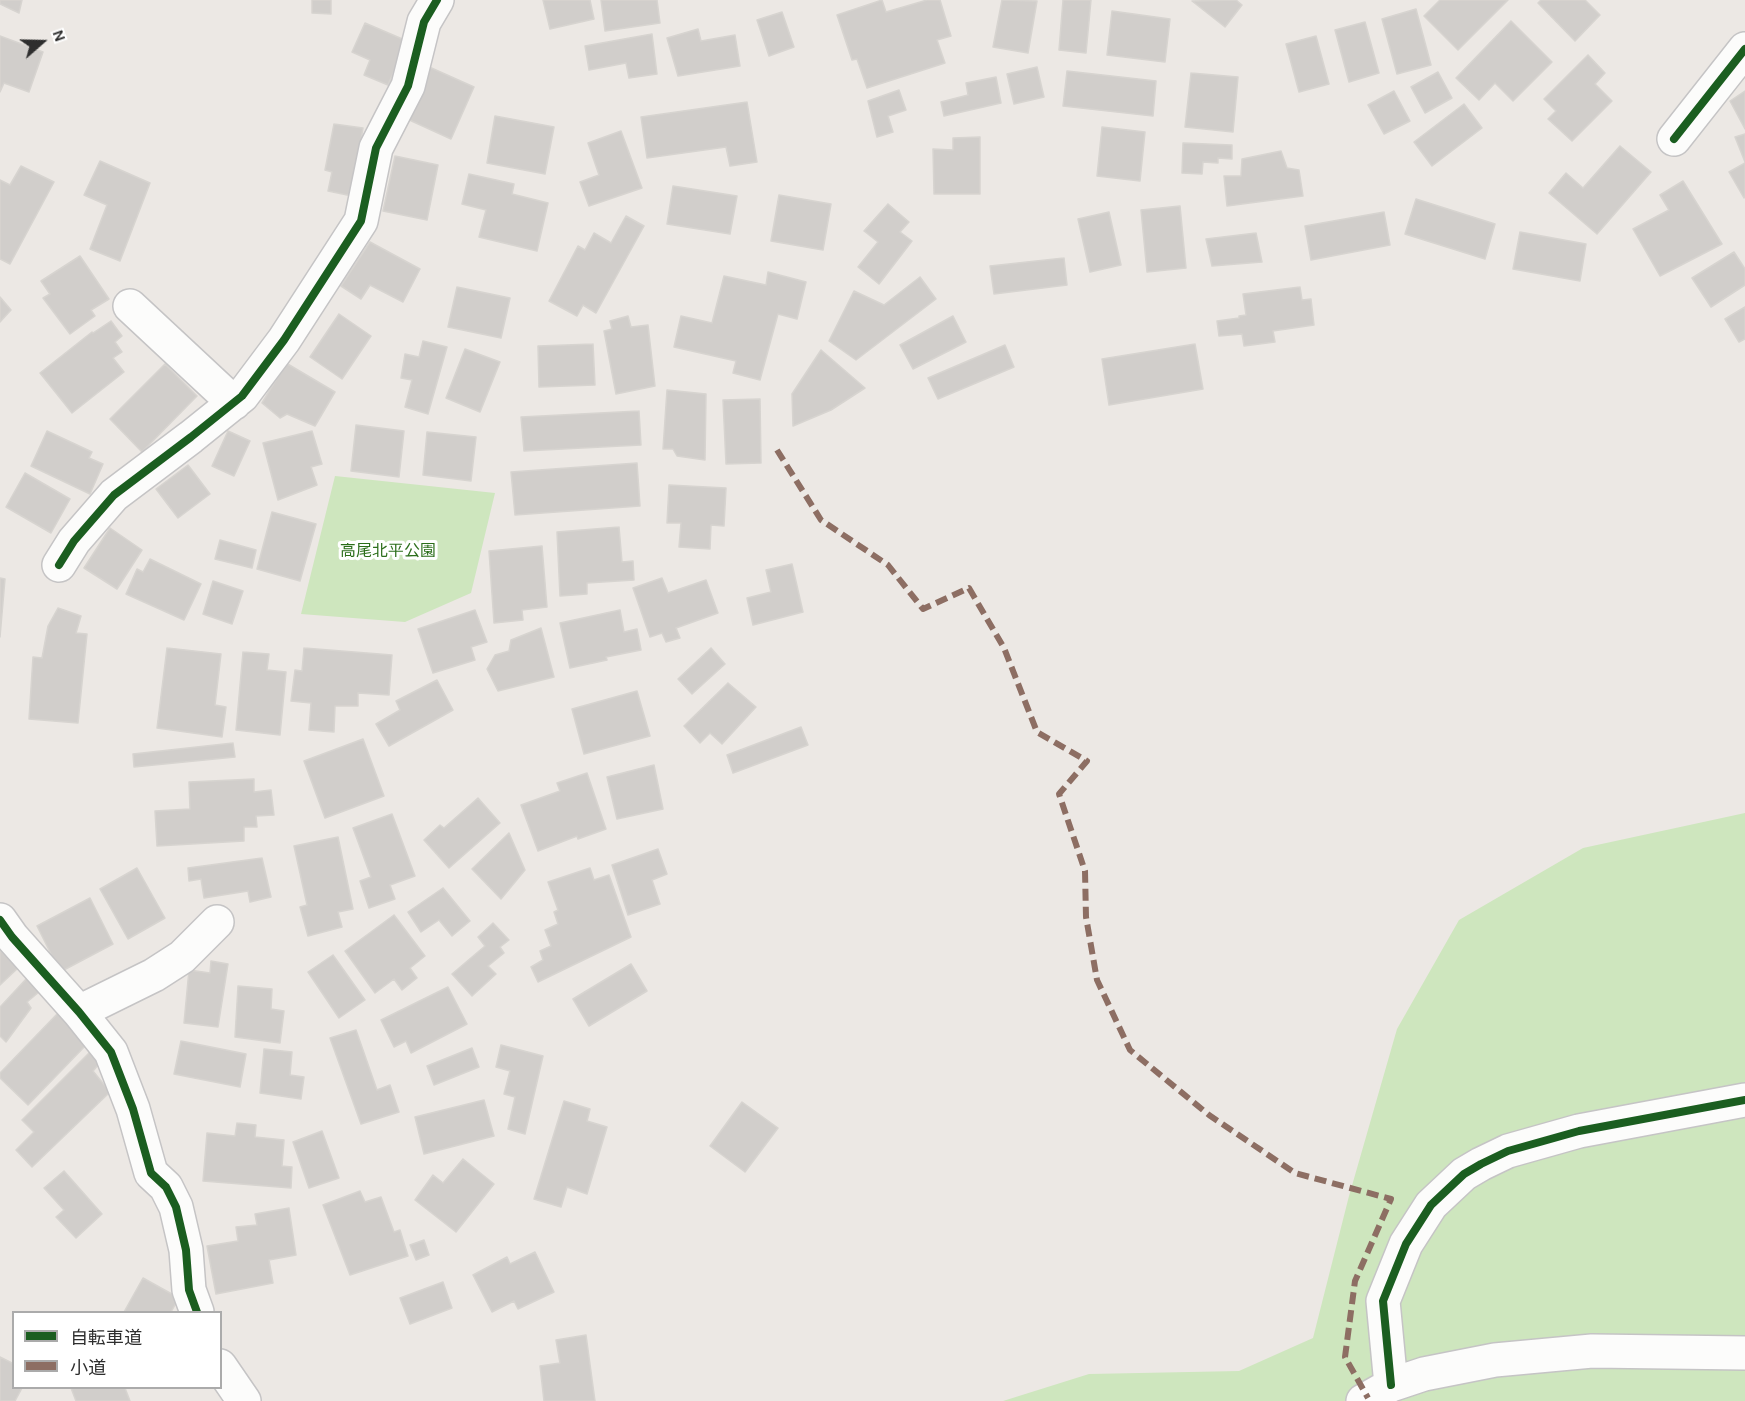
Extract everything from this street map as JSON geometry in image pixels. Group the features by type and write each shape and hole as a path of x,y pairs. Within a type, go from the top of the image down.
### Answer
{"street":[{"path":"59,565 74,542 114,495 242,396 284,340 361,221 376,148 408,86 424,22 437,0"},
{"path":"1674,139 1745,49"},
{"path":"130,306 234,403"},
{"path":"0,920 111,1052 134,1109 151,1173 166,1187 176,1207 186,1250 189,1290 197,1311"},
{"path":"79,1012 153,975 182,957 218,922"},
{"path":"1391,1384 1383,1301 1406,1244 1431,1205 1464,1174 1508,1151 1579,1131 1745,1100"},
{"path":"1363,1401 1391,1384 1424,1374 1495,1360 1592,1351 1745,1353"},
{"path":"222,1369 244,1401"}],"green space":[{"name":"高尾北平公園","path":"335,476 495,493 471,593 405,622 301,614"},
{"path":"1745,813 1745,1401 1003,1401 1089,1374 1239,1371 1313,1338 1349,1196 1397,1029 1459,920 1583,848"}],"building":[{"path":"0,0 22,0 19,13 0,4"},
{"path":"312,0 331,0 331,14 312,13"},
{"path":"543,0 590,0 594,19 550,29"},
{"path":"601,0 657,0 660,23 605,31"},
{"path":"882,0 886,12 927,0 940,0 951,36 937,40 945,63 867,88 857,59 852,60 837,15"},
{"path":"1002,0 1037,1 1028,53 993,47"},
{"path":"1063,0 1091,0 1086,53 1059,50"},
{"path":"1236,0 1242,5 1225,27 1192,1"},
{"path":"1440,0 1508,0 1458,50 1424,16"},
{"path":"1541,0 1585,0 1600,15 1575,41 1538,3"},
{"path":"1416,9 1431,65 1397,74 1382,19"},
{"path":"1112,11 1170,19 1165,62 1107,55"},
{"path":"782,12 794,47 769,56 757,20"},
{"path":"1511,21 1552,62 1513,101 1495,83 1479,100 1456,78"},
{"path":"1365,22 1379,73 1349,82 1335,30"},
{"path":"365,23 407,41 388,85 364,75 370,60 352,52"},
{"path":"698,29 701,41 735,35 740,66 678,76 667,38"},
{"path":"652,34 657,74 629,78 626,63 589,70 585,46"},
{"path":"0,36 43,52 29,92 4,83 0,92"},
{"path":"1316,36 1329,84 1299,92 1286,44"},
{"path":"1588,55 1605,73 1595,84 1612,101 1572,141 1548,119 1556,111 1544,99"},
{"path":"427,66 474,87 451,139 405,118"},
{"path":"1037,67 1044,97 1014,104 1007,74"},
{"path":"1067,71 1156,81 1153,116 1063,106"},
{"path":"1438,72 1452,98 1425,113 1411,87"},
{"path":"1191,73 1238,77 1233,132 1185,127"},
{"path":"996,77 1001,103 944,116 941,102 968,95 966,83"},
{"path":"899,90 906,110 888,116 893,132 877,137 868,101"},
{"path":"1394,91 1410,121 1384,134 1368,105"},
{"path":"1745,91 1745,129 1730,101"},
{"path":"747,102 757,162 730,166 726,147 647,158 641,117"},
{"path":"1464,104 1482,128 1432,166 1414,142"},
{"path":"495,116 554,127 545,174 487,163"},
{"path":"334,124 363,128 352,196 328,191 332,172 325,170"},
{"path":"1102,127 1145,132 1140,181 1097,176"},
{"path":"621,131 642,188 589,206 580,182 599,175 588,143"},
{"path":"1745,134 1745,162 1735,137"},
{"path":"980,137 980,194 934,194 933,149 953,150 953,138"},
{"path":"1183,143 1232,145 1232,159 1218,158 1218,163 1203,162 1202,174 1182,173"},
{"path":"1620,146 1651,172 1597,234 1549,193 1566,173 1583,188"},
{"path":"1281,151 1287,168 1299,170 1303,196 1227,206 1224,176 1241,176 1242,159"},
{"path":"395,156 438,165 427,220 383,211"},
{"path":"100,161 150,183 120,261 90,249 107,205 84,195"},
{"path":"1745,163 1745,197 1744,198 1729,172"},
{"path":"21,166 54,182 10,264 0,259 0,180 10,185"},
{"path":"469,174 514,184 512,194 548,203 537,251 479,237 486,210 462,204"},
{"path":"1683,181 1722,244 1660,276 1633,229 1669,210 1660,195"},
{"path":"673,186 737,196 730,234 667,224"},
{"path":"779,195 831,204 823,250 771,241"},
{"path":"1416,199 1495,224 1485,259 1405,234"},
{"path":"888,204 909,222 900,232 912,241 879,284 858,267 878,242 864,231"},
{"path":"1180,206 1186,268 1147,272 1141,210"},
{"path":"1109,212 1121,265 1090,272 1078,219"},
{"path":"1384,212 1390,245 1311,260 1305,226"},
{"path":"626,216 644,226 596,313 583,305 577,316 549,301 578,246 585,250 594,233 611,243"},
{"path":"1520,232 1586,244 1580,281 1513,269"},
{"path":"1256,233 1262,262 1212,266 1206,239"},
{"path":"370,242 420,269 403,302 370,285 361,299 341,286"},
{"path":"1734,252 1745,269 1745,285 1711,307 1692,278"},
{"path":"80,256 109,299 91,310 95,316 70,334 43,298 50,294 41,281"},
{"path":"1064,258 1067,285 994,294 990,266"},
{"path":"768,272 806,282 797,319 778,314 760,380 733,373 736,361 674,347 681,316 712,323 724,276 766,285"},
{"path":"920,277 936,299 856,360 829,341 854,291 884,305"},
{"path":"457,287 510,298 501,338 448,327"},
{"path":"1300,287 1302,300 1311,299 1314,325 1273,331 1275,342 1244,346 1242,334 1219,336 1217,321 1246,315 1243,294"},
{"path":"0,297 11,310 0,322"},
{"path":"1745,307 1745,339 1739,342 1725,319"},
{"path":"339,314 371,336 342,379 310,357"},
{"path":"628,316 631,327 648,325 655,386 616,394 604,331 612,329 610,321"},
{"path":"953,316 966,342 913,369 900,345"},
{"path":"111,321 122,336 115,342 122,352 113,358 124,372 72,413 40,373 92,332"},
{"path":"423,341 447,347 428,414 405,407 412,380 401,378 405,354 419,357"},
{"path":"593,344 595,385 539,387 538,346"},
{"path":"1195,344 1203,389 1109,405 1102,359"},
{"path":"1005,345 1014,367 938,399 928,378"},
{"path":"465,349 500,362 480,412 446,398"},
{"path":"821,350 865,388 831,410 793,426 792,394"},
{"path":"286,363 335,392 315,426 287,414 280,418 262,403"},
{"path":"165,364 197,396 142,452 110,419"},
{"path":"667,390 706,394 705,460 677,456 673,449 663,449"},
{"path":"760,399 761,463 726,464 723,400"},
{"path":"639,411 641,445 524,451 521,417"},
{"path":"356,425 404,431 399,477 351,471"},
{"path":"47,431 92,452 89,458 103,464 90,494 31,466"},
{"path":"228,431 250,441 234,476 212,466"},
{"path":"312,431 322,464 311,467 317,485 278,500 263,443"},
{"path":"427,432 476,437 471,481 423,475"},
{"path":"637,463 640,506 515,515 511,472"},
{"path":"188,465 210,494 178,518 156,489"},
{"path":"25,473 70,499 51,533 6,507"},
{"path":"669,485 726,488 724,526 711,525 710,549 679,547 681,523 667,523"},
{"path":"272,512 316,524 300,581 257,569"},
{"path":"619,527 622,562 633,561 634,580 587,583 587,594 560,596 557,532"},
{"path":"110,528 142,550 117,589 84,568"},
{"path":"220,540 256,550 252,568 215,559"},
{"path":"542,546 547,607 522,610 523,620 494,623 489,551"},
{"path":"150,559 201,584 184,620 126,594 137,569 143,572"},
{"path":"792,564 803,612 753,625 747,598 771,592 766,570"},
{"path":"0,578 5,579 0,637"},
{"path":"662,578 668,593 706,580 718,613 676,628 680,638 666,642 662,633 650,637 633,588"},
{"path":"213,581 243,591 232,624 203,614"},
{"path":"58,608 81,616 76,633 87,634 78,723 29,719 33,657 42,658 48,626"},
{"path":"475,610 487,642 471,647 475,660 433,673 418,629"},
{"path":"620,610 624,632 637,629 641,650 606,657 607,660 570,668 560,623"},
{"path":"541,628 554,677 498,691 487,669 495,655 509,651 511,640"},
{"path":"167,648 221,654 215,705 226,707 222,737 157,728"},
{"path":"304,648 392,655 389,695 358,693 358,706 335,706 334,732 309,730 311,703 291,701 295,670 302,671"},
{"path":"711,648 725,664 692,694 678,679"},
{"path":"243,652 269,654 267,670 286,672 280,735 236,730"},
{"path":"437,680 453,710 389,746 376,724 400,710 396,701"},
{"path":"728,683 756,707 722,744 710,733 700,743 684,726"},
{"path":"637,691 650,736 584,754 572,709"},
{"path":"801,727 808,745 733,773 727,755"},
{"path":"363,739 384,796 325,818 304,761"},
{"path":"233,743 235,757 134,767 133,754"},
{"path":"654,765 663,809 617,819 607,777"},
{"path":"587,773 606,829 578,839 577,836 538,851 521,805 560,791 557,783"},
{"path":"254,779 254,792 271,790 274,815 256,816 257,827 244,827 244,841 157,846 155,811 190,809 189,782"},
{"path":"478,798 500,823 449,868 424,840 440,825 444,828"},
{"path":"392,814 415,876 390,885 395,899 369,908 360,881 371,877 353,828"},
{"path":"509,833 525,870 501,899 472,869"},
{"path":"338,837 353,909 338,912 342,927 308,936 300,907 307,905 294,846"},
{"path":"658,849 667,874 652,880 660,904 628,915 612,865"},
{"path":"262,858 271,897 250,902 248,891 204,898 201,879 189,881 188,868"},
{"path":"137,868 165,918 128,939 100,889"},
{"path":"590,868 594,880 609,875 631,937 538,982 531,967 543,960 540,951 551,946 545,930 558,924 554,912 558,910 548,882"},
{"path":"443,888 470,921 452,936 439,920 421,932 408,912"},
{"path":"90,898 113,944 60,972 37,926"},
{"path":"394,915 425,956 410,968 417,978 402,990 394,979 375,993 345,951"},
{"path":"493,923 509,940 500,947 504,953 488,966 496,974 472,996 452,974 485,946 478,937"},
{"path":"0,950 18,968 0,985"},
{"path":"333,955 365,1000 339,1018 308,972"},
{"path":"211,961 228,964 218,1027 184,1023 189,970 210,973"},
{"path":"631,964 647,991 589,1026 573,999"},
{"path":"27,978 39,992 27,1002 31,1008 6,1042 0,1036 0,1007"},
{"path":"238,986 272,989 271,1009 284,1011 280,1043 235,1037"},
{"path":"448,987 467,1024 411,1053 406,1041 394,1047 381,1020"},
{"path":"59,1012 89,1042 28,1105 0,1078 0,1073"},
{"path":"356,1030 377,1090 390,1085 399,1112 361,1124 330,1038"},
{"path":"181,1041 246,1054 240,1087 174,1074"},
{"path":"501,1045 543,1056 525,1134 508,1129 515,1097 504,1094 510,1071 496,1067"},
{"path":"472,1048 479,1067 434,1085 427,1066"},
{"path":"264,1049 292,1052 290,1075 304,1077 301,1099 260,1093"},
{"path":"90,1052 100,1063 93,1071 110,1092 32,1167 16,1150 34,1132 22,1120"},
{"path":"484,1100 494,1136 424,1154 415,1117"},
{"path":"564,1101 590,1109 587,1121 607,1127 587,1194 567,1187 561,1207 534,1199"},
{"path":"742,1102 778,1128 745,1172 710,1146"},
{"path":"237,1123 256,1125 255,1137 284,1140 282,1166 292,1167 291,1188 203,1181 207,1133 235,1136"},
{"path":"322,1131 339,1178 309,1188 293,1142"},
{"path":"463,1159 494,1184 456,1232 415,1200 433,1175 443,1183"},
{"path":"64,1171 102,1214 76,1238 56,1217 64,1210 44,1188"},
{"path":"360,1191 365,1202 381,1197 394,1232 400,1230 408,1256 350,1275 323,1205"},
{"path":"289,1208 296,1255 269,1260 273,1283 216,1294 207,1246 238,1241 236,1227 257,1225 255,1214"},
{"path":"424,1240 429,1255 416,1260 410,1245"},
{"path":"535,1252 554,1292 518,1309 514,1301 492,1312 473,1275 507,1257 510,1264"},
{"path":"143,1278 179,1298 172,1311 125,1311"},
{"path":"443,1282 452,1308 410,1324 400,1298"},
{"path":"586,1335 595,1401 544,1401 540,1366 560,1363 556,1340"},
{"path":"0,1357 12,1363 12,1389 21,1389 15,1401 0,1401"},
{"path":"71,1389 125,1389 130,1401 76,1401"}],"marked path":[{"path":"777,450 821,520 888,565 923,609 969,588 1004,648 1037,732 1087,761 1059,794 1085,871 1086,917 1097,980 1130,1050 1209,1115 1295,1173 1391,1199 1355,1281 1345,1357 1368,1398"}],"cycle path":[{"path":"59,565 74,541 114,495 242,396 284,340 361,221 376,148 408,86 424,22 437,0"},
{"path":"1674,139 1745,49"},
{"path":"0,920 111,1052 133,1109 151,1173 166,1187 176,1207 186,1250 189,1290 197,1311"},
{"path":"1391,1385 1383,1301 1406,1244 1431,1205 1464,1174 1508,1151 1579,1131 1745,1100"}]}
